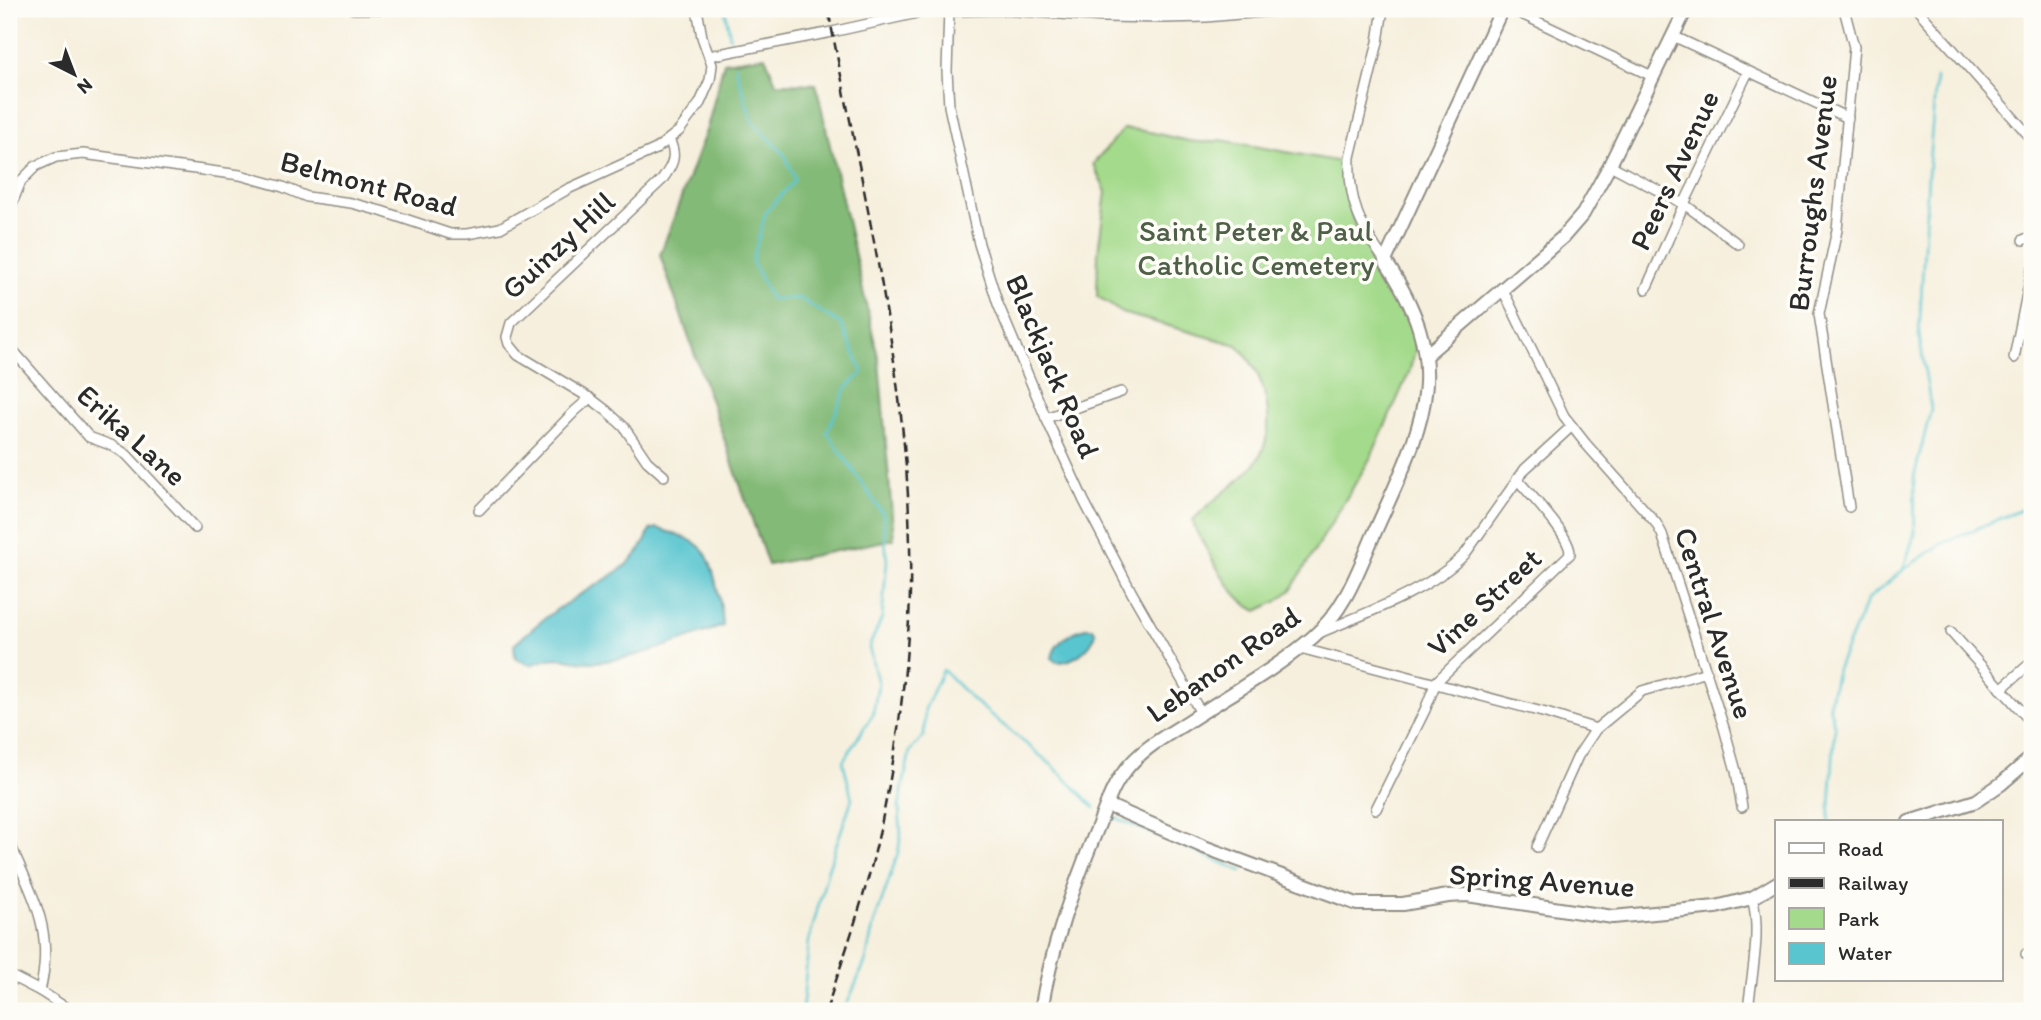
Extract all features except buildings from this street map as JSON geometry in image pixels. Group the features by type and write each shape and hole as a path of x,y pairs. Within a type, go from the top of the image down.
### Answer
{"street":[{"path":"353,9 435,9"},
{"name":"Belmont Road","path":"9,211 21,181 36,166 56,157 83,154 240,175 272,183 307,197 351,203 381,211 450,234 500,228 547,200 656,149 669,140 705,93 712,65 697,9"},
{"path":"709,56 922,12 949,10 1163,18 1297,9"},
{"path":"1383,9 1378,43 1350,157 1349,175 1360,223 1385,261"},
{"path":"1385,261 1502,9"},
{"path":"1511,9 1654,78"},
{"path":"1425,356 1573,226 1610,165 1686,9"},
{"name":"Burroughs Avenue","path":"1844,9 1854,47 1837,230 1819,314 1849,507"},
{"path":"1917,9 2032,139"},
{"name":"Blackjack Road","path":"949,10 947,71 950,106 979,244 998,304 1046,418 1101,535 1201,713"},
{"path":"1673,36 1847,118"},
{"name":"Peers Avenue","path":"1646,289 1748,72"},
{"name":"Guinzy Hill","path":"664,476 648,461 624,427 590,398 518,355 509,344 508,330 511,323 536,297 662,180 674,160 669,140"},
{"path":"1610,165 1684,204 1738,244"},
{"name":"Lebanon Road","path":"1041,1011 1065,914 1117,782 1132,761 1145,749 1300,649 1338,610 1348,593 1416,440 1424,413 1425,356 1410,304 1385,261"},
{"path":"2014,358 2032,269"},
{"name":"Central Avenue","path":"1503,290 1572,426 1656,523 1662,534 1732,753 1741,807"},
{"name":"Erika Lane","path":"9,346 89,437 113,446 127,455 195,528"},
{"path":"1046,418 1121,392"},
{"path":"479,510 590,398"},
{"path":"1316,635 1402,595 1455,564 1465,554 1517,479 1540,453 1572,426"},
{"name":"Vine Street","path":"1376,809 1440,676 1570,554 1570,547 1563,536 1517,479"},
{"path":"1951,632 2032,723"},
{"path":"1300,649 1557,716 1596,729"},
{"path":"2001,689 2032,662"},
{"path":"1537,846 1578,756 1596,729 1642,691 1707,672"},
{"path":"1915,820 1976,801 2032,757"},
{"name":"Spring Avenue","path":"1107,805 1204,847 1357,904 1402,904 1448,895 1467,895 1613,917 1716,907 1752,898 1775,884"},
{"path":"9,841 44,929 46,952 40,991"},
{"path":"1748,1011 1756,930 1756,910 1752,898"},
{"path":"9,975 71,1011"}],"green space":[{"path":"765,56 776,83 816,84 879,361 894,539 768,565 660,255 707,128 724,62"},
{"name":"Saint Peter & Paul Catholic Cemetery","path":"1123,129 1197,142 1221,140 1341,162 1356,229 1393,287 1410,324 1416,348 1409,373 1370,459 1291,590 1276,602 1257,611 1238,597 1229,586 1195,529 1193,520 1248,472 1262,451 1268,419 1266,402 1256,370 1237,345 1122,313 1097,296 1098,252 1106,192 1093,164"}],"water":[{"path":"657,528 688,539 703,550 714,575 723,626 659,649 609,661 583,662 556,658 530,665 515,658 514,645 520,639 555,611 627,564 636,555 650,530"},
{"path":"1085,628 1093,628 1096,633 1090,644 1075,657 1056,662 1052,658 1056,647 1069,635"}],"waterway":[{"path":"725,9 730,37"},
{"path":"735,65 752,121 785,155 795,180 766,212 752,261 771,299 799,298 841,324 863,373 847,387 827,432 883,514 887,561 882,618 869,647 878,684 873,714 843,761 852,799 828,869 809,941 802,1011"},
{"path":"1829,820 1835,728 1829,705 1837,669 1867,600 1903,570 1915,533 1914,477 1931,409 1919,335 1936,78"},
{"path":"1904,569 1943,543 2032,505"},
{"path":"846,1011 866,960 873,927 898,853 901,835 899,807 910,751 924,736 925,709 943,670 973,700 1053,766 1095,808"},
{"path":"1111,816 1242,871"}],"railway":[{"path":"826,1011 868,879 891,771 907,650 910,543 898,389 873,236 828,9"}]}
